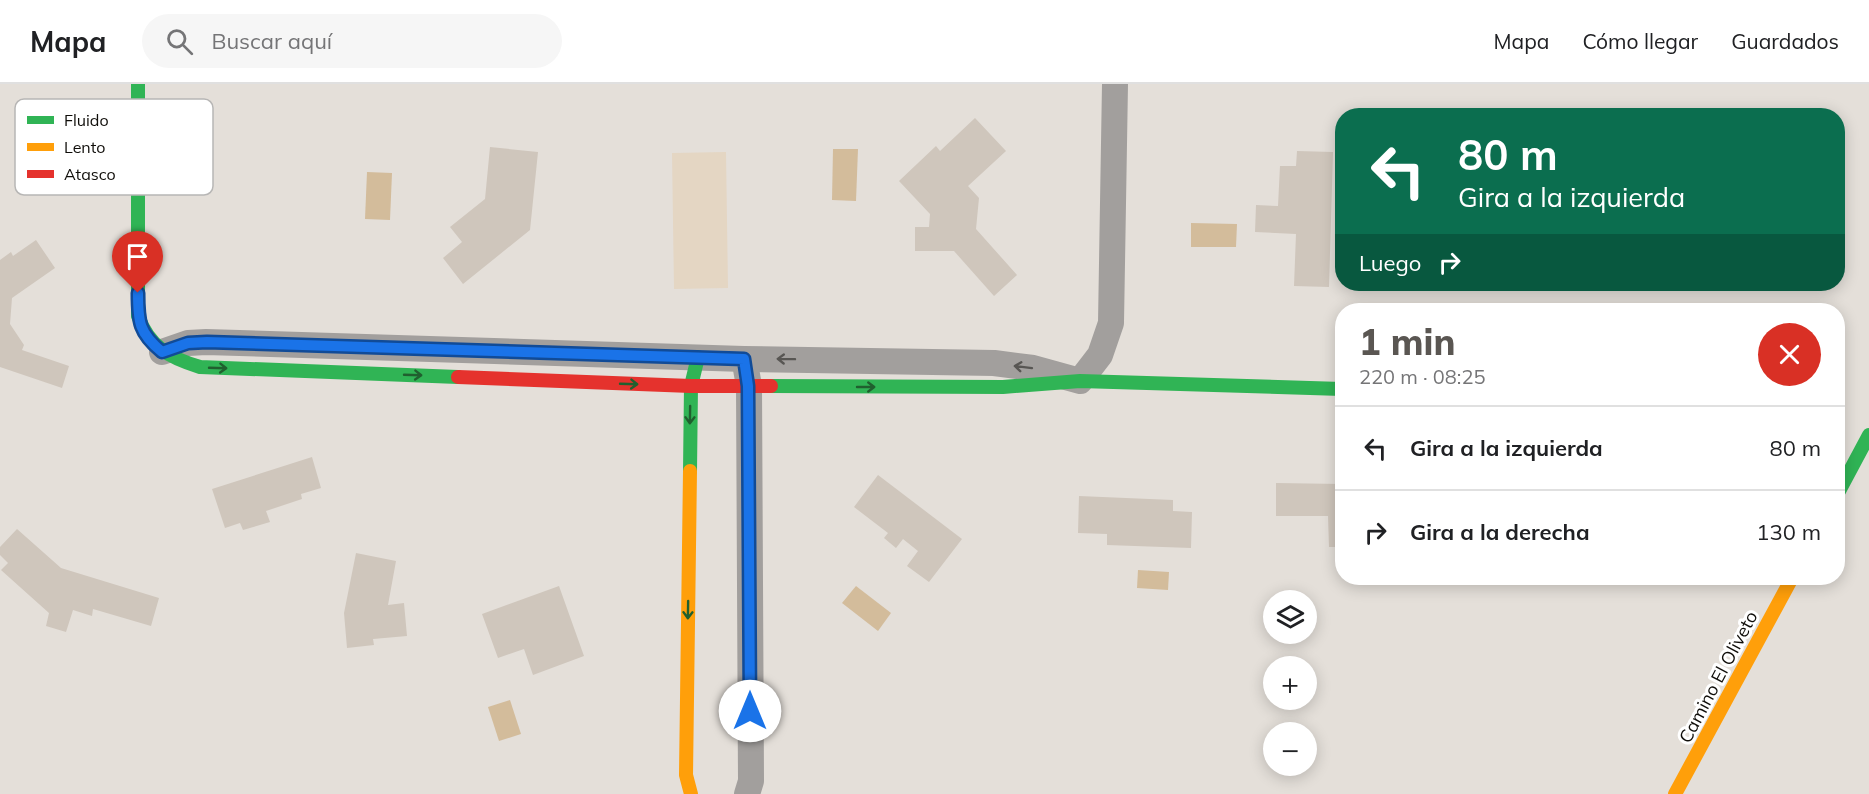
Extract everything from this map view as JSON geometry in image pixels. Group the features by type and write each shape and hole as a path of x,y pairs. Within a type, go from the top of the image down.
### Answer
{"street":[{"path":"1080,381 1100,355 1111,323 1115,84"},
{"path":"138,195 138,316 146,339 162,352 200,367 691,386 832,386 941,375 994,363 1033,368 1080,381 1335,389"},
{"path":"162,352 188,343 207,342 831,360 941,375"},
{"path":"305,371 306,345"},
{"path":"452,350 452,377"},
{"path":"598,354 598,382"},
{"path":"690,794 686,775 691,386 698,357"},
{"path":"744,359 748,386 750,781 747,794"},
{"path":"831,360 832,386"},
{"path":"1845,480 1869,435"},
{"name":"Camino El Oliveto","path":"1675,794 1788,585"}],"shaded area":[{"path":"833,149 858,149 856,201 832,200"},
{"path":"726,152 728,288 674,289 672,153"},
{"path":"367,172 392,173 390,220 365,219"},
{"path":"1191,223 1237,224 1236,247 1191,247"},
{"path":"1138,570 1169,572 1168,590 1137,588"},
{"path":"856,586 891,613 878,631 842,603"},
{"path":"510,700 521,734 499,741 488,707"}],"building":[{"path":"975,118 1006,151 968,186 979,198 976,229 1017,275 994,296 954,251 915,251 915,227 929,227 930,214 899,181 936,146 940,151"},
{"path":"490,147 538,152 530,230 463,284 443,258 462,242 450,227 485,199"},
{"path":"1297,151 1333,152 1329,287 1294,286 1296,234 1255,232 1256,205 1278,206 1280,166 1296,166"},
{"path":"36,240 55,268 12,298 10,324 24,345 22,350 69,366 62,388 0,367 0,260 11,252 13,256"},
{"path":"312,457 321,488 301,494 302,499 266,511 270,522 243,530 240,523 225,528 212,489"},
{"path":"878,475 962,539 929,582 907,566 918,551 903,539 896,548 884,538 888,533 854,507"},
{"path":"1276,483 1335,484 1335,547 1329,547 1328,516 1276,516"},
{"path":"1079,496 1173,500 1173,511 1192,512 1191,548 1107,545 1107,534 1078,533"},
{"path":"17,529 61,568 159,598 151,626 93,609 92,616 73,610 66,632 46,626 49,613 1,570 8,563 0,555 0,547"},
{"path":"356,553 396,561 388,605 404,603 407,636 373,639 374,645 347,648 344,613"},
{"path":"559,586 584,656 533,675 524,649 498,658 482,614"}],"traffic: fast":[{"path":"138,84 138,99"},
{"path":"138,195 138,316 148,336 170,355 200,367 458,377"},
{"path":"690,471 691,386 698,357"},
{"path":"771,386 1003,387 1080,381 1335,389"},
{"path":"1845,480 1869,435"}],"traffic: slow":[{"path":"690,471 686,775 691,794"},
{"path":"1675,794 1788,585"}],"traffic: jam":[{"path":"458,377 691,386 771,386"}],"route":[{"path":"138,293 138,316 141,328 146,339 162,352 188,343 207,342 744,359 748,386 750,711"}]}
